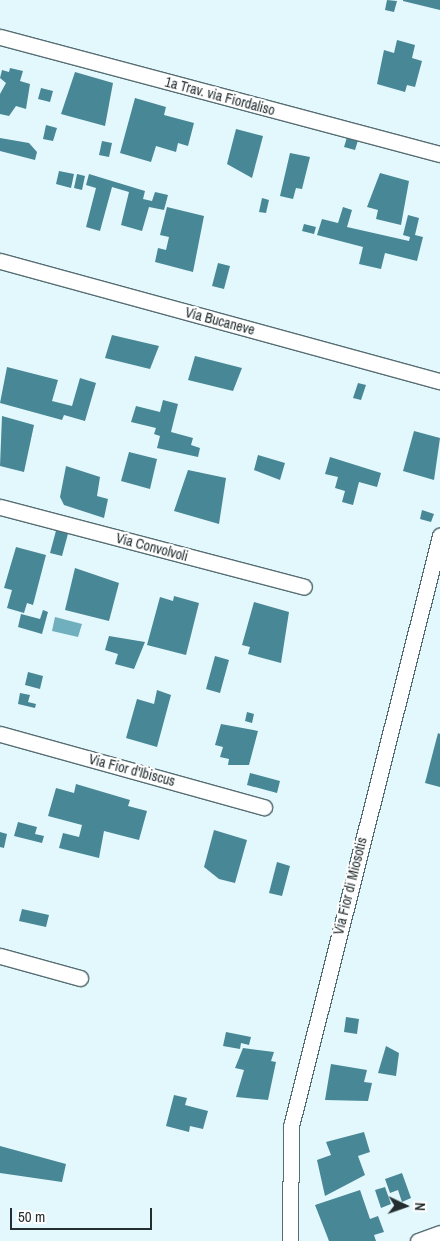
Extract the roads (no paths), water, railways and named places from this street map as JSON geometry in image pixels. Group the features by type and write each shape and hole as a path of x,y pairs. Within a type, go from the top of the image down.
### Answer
{"street":[{"name":"1a Trav. via Fiordaliso","path":"0,37 440,154"},
{"name":"Via Bucaneve","path":"0,261 440,381"},
{"name":"Via Convolvoli","path":"0,507 304,587"},
{"name":"Via Fior di Miosotis","path":"290,1241 291,1126 440,536"},
{"name":"Via Fior d'Ibiscus","path":"0,734 264,807"},
{"path":"0,956 80,978"},
{"path":"418,1241 440,1233"}],"water":[{"path":"55,617 82,624 78,637 52,631"}]}
